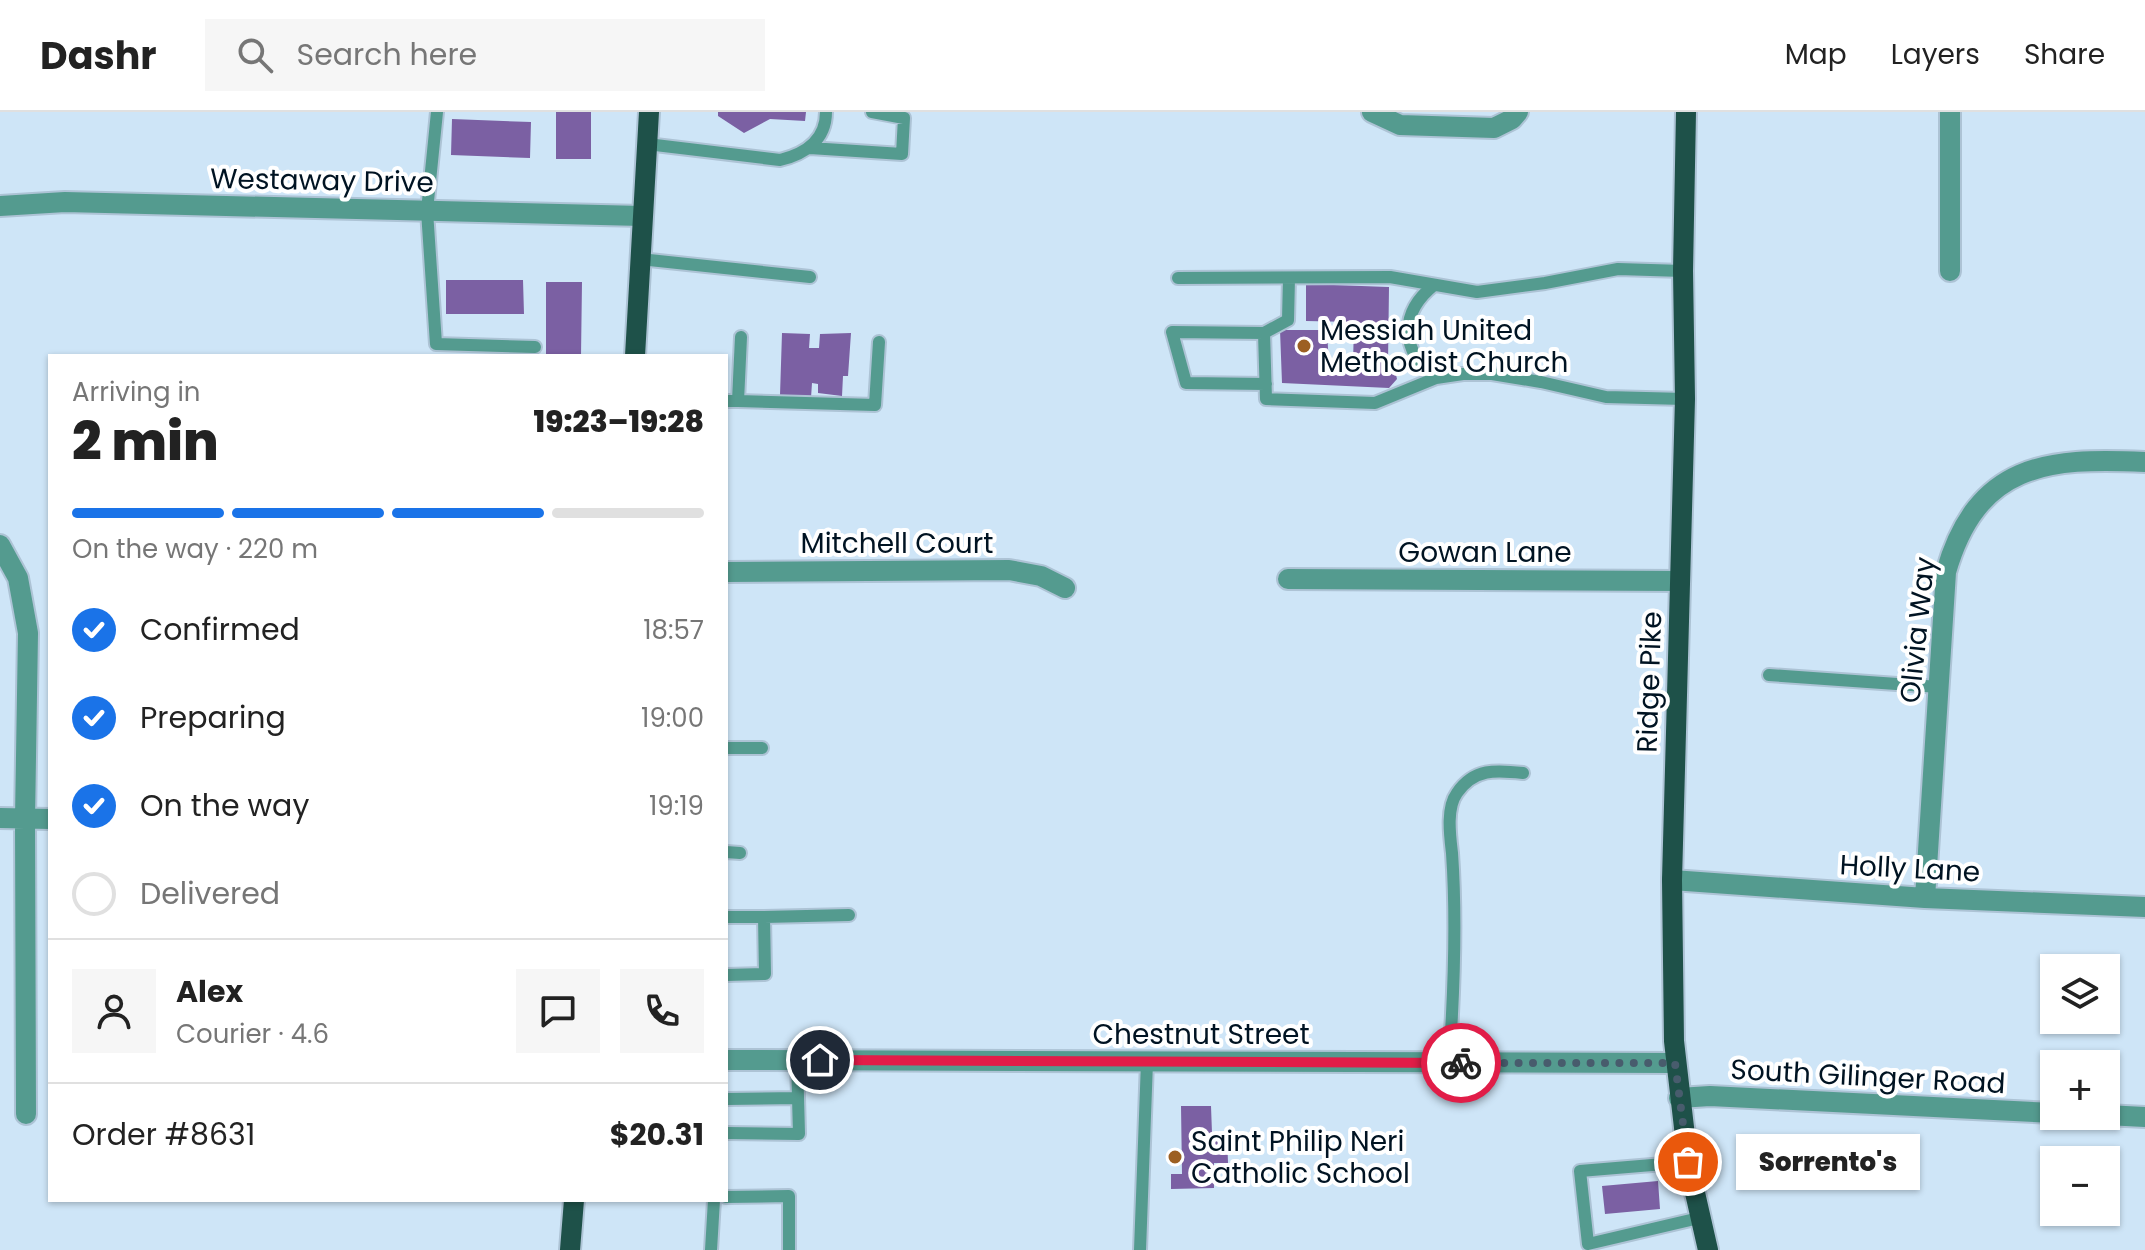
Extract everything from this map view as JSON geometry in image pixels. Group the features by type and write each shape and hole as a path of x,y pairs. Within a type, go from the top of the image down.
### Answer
{"main road":[{"path":"635,354 649,112"},
{"name":"Ridge Pike","path":"1686,112 1683,271 1685,399 1672,880 1675,1063 1688,1162 1708,1250"},
{"path":"570,1250 574,1202"}],"street":[{"path":"1372,112 1400,125 1494,128 1512,119 1518,112"},
{"path":"1950,112 1950,271"},
{"name":"Westaway Drive","path":"0,206 65,202 642,216"},
{"name":"Olivia Way","path":"1925,898 1946,572 1966,521 2002,483 2057,463 2092,460 2145,462"},
{"path":"0,545 18,578 28,633 26,1114"},
{"name":"Mitchell Court","path":"728,572 1009,570 1041,576 1065,588"},
{"name":"Gowan Lane","path":"1288,579 1680,581"},
{"path":"0,818 48,819"},
{"name":"Holly Lane","path":"1672,880 1925,898 2145,907"},
{"name":"Chestnut Street","path":"728,1060 1675,1063"},
{"name":"South Gilinger Road","path":"1679,1098 1710,1096 2040,1112"},
{"path":"2120,1116 2145,1117"}],"lane":[{"path":"437,112 427,211 436,344 535,347"},
{"path":"647,144 780,160 810,148 821,135 826,112"},
{"path":"810,148 902,154 904,118 872,112"},
{"path":"640,259 810,277"},
{"path":"1178,278 1390,277 1477,292 1618,269 1683,271"},
{"path":"1266,384 1186,383 1172,332 1264,333 1288,320 1289,278"},
{"path":"1434,285 1413,308 1408,324 1414,355 1423,368 1436,378"},
{"path":"1264,333 1266,399 1375,403 1436,378 1492,374 1606,397 1685,399"},
{"path":"741,337 732,401 875,405 879,342"},
{"path":"1769,675 1939,687"},
{"path":"728,748 762,748"},
{"path":"1449,1063 1455,962 1455,891 1450,827 1455,795 1469,779 1492,770 1523,773"},
{"path":"728,852 740,853"},
{"path":"728,917 849,915"},
{"path":"728,975 765,974 764,917"},
{"path":"728,1133 799,1134 797,1060"},
{"path":"1140,1250 1147,1062"},
{"path":"728,1099 798,1098"},
{"path":"1688,1162 1580,1171 1588,1244 1699,1218"},
{"path":"728,1197 789,1196 789,1250"},
{"path":"711,1250 714,1202"}],"building":[{"path":"556,112 591,112 591,159 556,159"},
{"path":"718,112 806,112 805,121 770,119 744,133 718,116"},
{"path":"452,119 531,122 530,158 451,155"},
{"path":"446,280 523,280 524,314 446,314"},
{"path":"546,282 582,282 581,354 546,354"},
{"name":"Messiah United Methodist Church","path":"1306,284 1389,287 1388,363 1393,362 1397,379 1389,388 1282,383 1280,330 1327,330 1329,366 1353,365 1354,322 1306,321"},
{"path":"782,333 810,334 809,348 819,348 820,334 851,333 848,376 843,376 842,396 818,393 818,384 812,383 811,398 780,395"},
{"path":"1181,1106 1211,1106 1212,1133 1227,1133 1228,1163 1214,1163 1214,1188 1171,1189 1171,1174 1182,1174"},
{"path":"1658,1181 1660,1209 1605,1214 1602,1186"}],"way so far":[{"path":"1461,1063 1675,1063 1688,1162"}],"place":[{"name":"Messiah United Methodist Church","path":"1304,346"},
{"name":"Saint Philip Neri Catholic School","path":"1175,1157"},
{"name":"Sorrento's","path":"1688,1162"}],"route":[{"path":"820,1060 1461,1063"}]}
